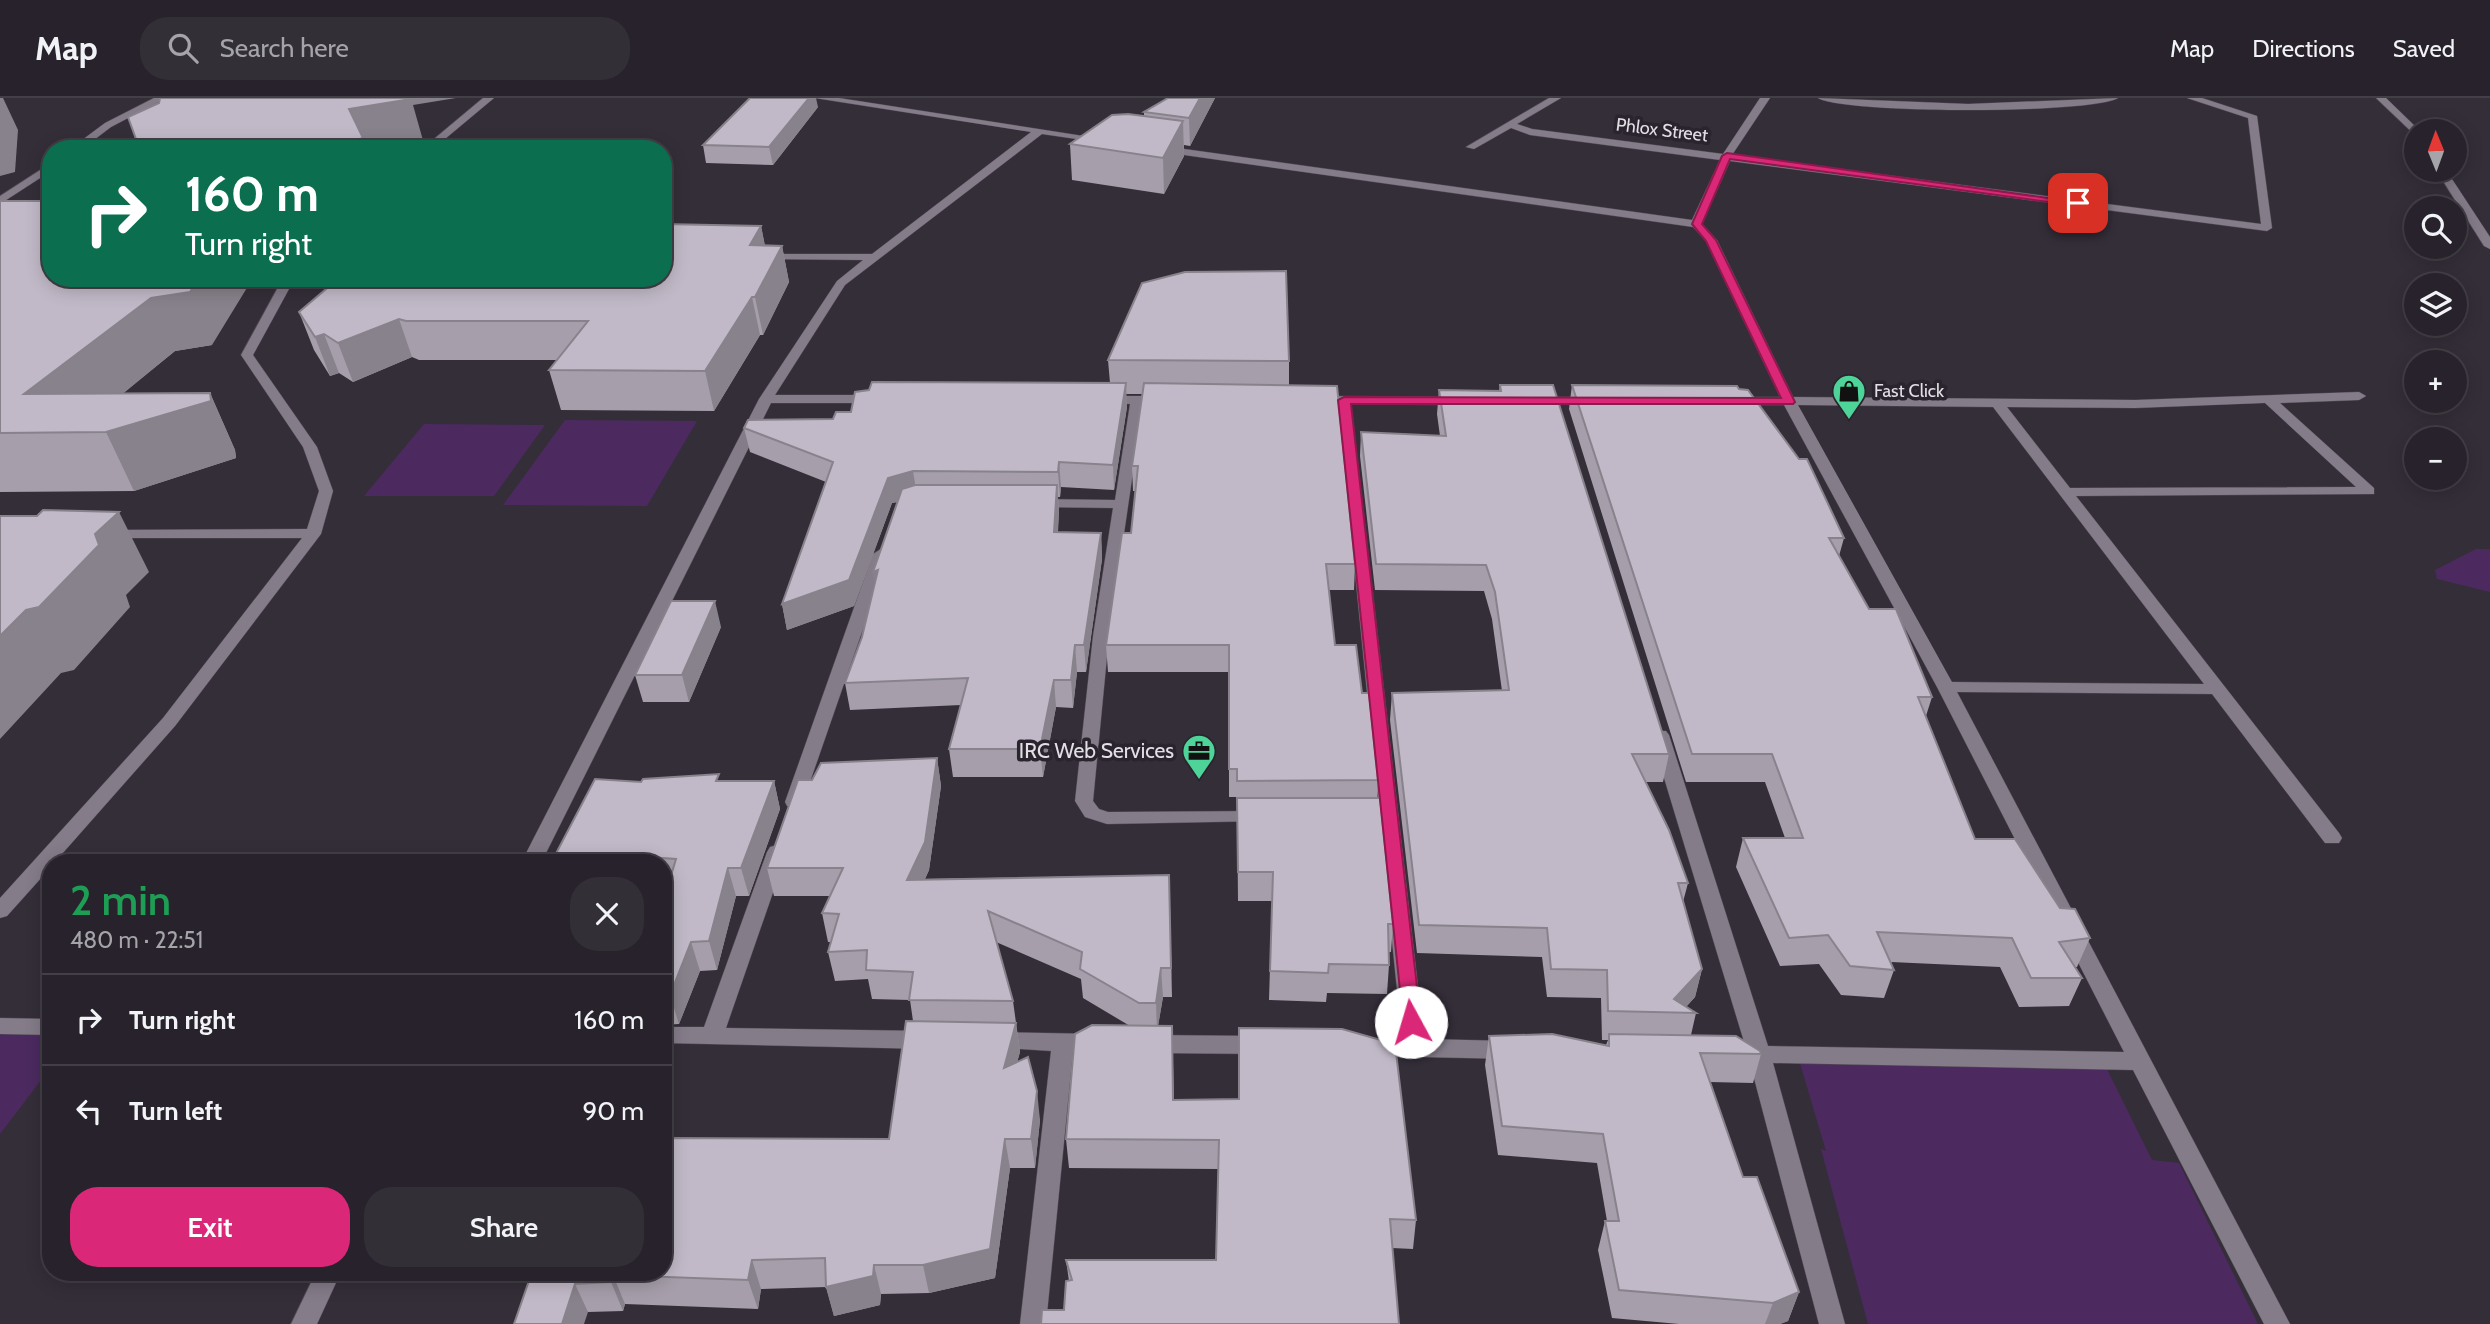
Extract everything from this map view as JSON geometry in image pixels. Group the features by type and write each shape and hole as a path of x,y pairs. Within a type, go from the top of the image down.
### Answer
{"street":[{"path":"87,140 108,125 161,98"},
{"path":"438,140 489,98"},
{"path":"820,98 1122,143"},
{"path":"1471,147 1556,98"},
{"path":"1696,224 1727,156 1765,98"},
{"path":"1823,98 1961,106 2082,102 2113,98"},
{"name":"Phlox Street","path":"1511,125 1530,132 2267,228 2252,116 2192,98"},
{"path":"2381,98 2404,121"},
{"path":"536,854 766,399 841,284 1039,131"},
{"path":"1149,147 1696,224 1711,240 1789,402 1946,687 2277,1324"},
{"path":"0,201 42,172"},
{"path":"2449,182 2490,246"},
{"path":"742,256 873,257"},
{"path":"51,854 169,722 313,534 326,491 310,447 247,355 284,287"},
{"path":"1721,401 2135,404 2359,396"},
{"path":"766,399 890,399"},
{"path":"2066,492 2369,491 2268,399"},
{"path":"1083,400 1179,400"},
{"path":"1138,400 1101,636 1084,802 1092,813 1107,818 1281,817"},
{"path":"1303,400 1477,401"},
{"path":"1344,400 1414,1048"},
{"path":"1517,401 1559,408 1612,401"},
{"path":"1996,402 2332,838"},
{"path":"1026,503 1122,503"},
{"path":"789,815 889,531"},
{"path":"95,533 313,534"},
{"path":"1946,687 2216,690"},
{"path":"1656,721 1759,1054 1832,1324"},
{"path":"1335,817 1389,817"},
{"path":"712,1035 780,841"},
{"path":"0,911 42,864"},
{"path":"0,1026 42,1027"},
{"path":"672,1035 1279,1046"},
{"path":"1033,1324 1063,1042"},
{"path":"1347,1047 1538,1050"},
{"path":"1718,1054 2141,1061"},
{"path":"304,1324 325,1281"}],"shaded area":[{"path":"565,420 697,421 647,506 503,505"},
{"path":"424,424 545,425 494,496 364,496"},
{"path":"2476,549 2490,549 2490,592 2437,579 2435,570"},
{"path":"0,1031 42,1032 42,1079 0,1134"},
{"path":"1799,1060 2106,1067 2152,1160 2179,1163 2258,1324 1868,1324 1821,1149 1826,1151"}],"building":[{"path":"160,98 411,99 349,109 363,138 356,140 136,140 128,117 159,103"},
{"path":"750,98 809,98 769,147 703,145"},
{"path":"1168,98 1200,98 1189,118 1144,112"},
{"path":"1128,114 1183,121 1163,158 1070,144 1112,115"},
{"path":"0,201 42,201 42,287 193,287 190,292 151,298 24,394 210,393 211,401 106,432 0,433"},
{"path":"672,224 761,226 750,245 782,246 755,297 752,297 705,371 549,370 588,321 399,319 338,343 324,334 315,337 299,312 328,287 672,287"},
{"path":"1286,271 1289,361 1108,360 1142,283 1185,272"},
{"path":"872,382 1126,383 1113,465 1059,462 1058,472 913,471 888,478 849,580 782,604 833,462 744,428 748,420 833,419 836,412 851,412 855,392 869,390"},
{"path":"1144,383 1337,386 1355,564 1326,564 1335,645 1356,645 1362,693 1369,693 1378,780 1237,781 1237,769 1229,769 1229,645 1106,645 1122,533 1131,533 1138,466 1132,466"},
{"path":"1500,385 1553,385 1669,754 1632,754 1669,830 1688,883 1678,883 1702,969 1674,999 1696,1013 1608,1011 1607,970 1551,969 1547,928 1419,925 1392,693 1509,690 1495,592 1486,565 1376,564 1361,432 1446,436 1439,390 1501,391"},
{"path":"1572,385 1737,386 1739,389 1748,390 1799,459 1807,459 1844,538 1829,538 1869,609 1896,609 1932,697 1918,697 1975,839 2015,839 2060,908 2075,909 2090,938 2059,942 2082,978 2031,978 2012,938 1877,932 1894,970 1850,966 1828,935 1789,938 1743,838 1803,838 1772,754 1692,754"},
{"path":"915,485 1057,485 1054,532 1101,533 1084,645 1075,645 1071,680 1054,680 1040,749 949,749 968,678 845,683 862,637 878,570 873,572 902,489"},
{"path":"43,510 119,512 95,534 99,545 39,607 26,610 0,636 0,516 37,516"},
{"path":"671,601 715,601 682,675 635,675"},
{"path":"937,758 925,842 907,880 1169,875 1171,968 1161,968 1156,1003 1139,1003 1080,969 1082,952 988,911 1013,1001 909,1000 913,972 866,970 867,950 828,952 839,914 822,913 843,868 767,868 798,780 812,780 821,763"},
{"path":"719,774 716,781 774,781 741,868 728,868 709,941 691,942 672,990 672,872 676,859 672,859 672,854 556,854 595,779 641,782 643,779"},
{"path":"1237,798 1380,798 1393,924 1388,924 1389,965 1329,964 1328,973 1270,971 1273,872 1238,872"},
{"path":"906,1021 1016,1023 1004,1068 1028,1057 1037,1091 1031,1139 1005,1139 990,1249 923,1265 874,1265 873,1276 826,1287 825,1258 752,1260 748,1280 672,1277 672,1138 889,1139"},
{"path":"1092,1025 1172,1026 1173,1100 1239,1099 1239,1028 1342,1029 1395,1044 1416,1220 1390,1219 1399,1324 1041,1324 1042,1310 1064,1310 1066,1281 1072,1280 1066,1260 1216,1260 1219,1140 1066,1139 1075,1034"},
{"path":"1552,1034 1609,1046 1609,1034 1736,1036 1760,1051 1761,1054 1700,1053 1743,1177 1757,1177 1799,1292 1773,1303 1619,1290 1605,1221 1619,1221 1603,1134 1502,1126 1489,1036"},
{"path":"529,1281 611,1281 575,1284 562,1324 514,1324"}],"place":[{"name":"Fast Click","path":"1849,421"},
{"name":"IRC Web Services","path":"1199,781"}],"route":[{"path":"1411,1022 1344,400 1789,402 1711,240 1696,224 1727,156 2078,203"}]}
